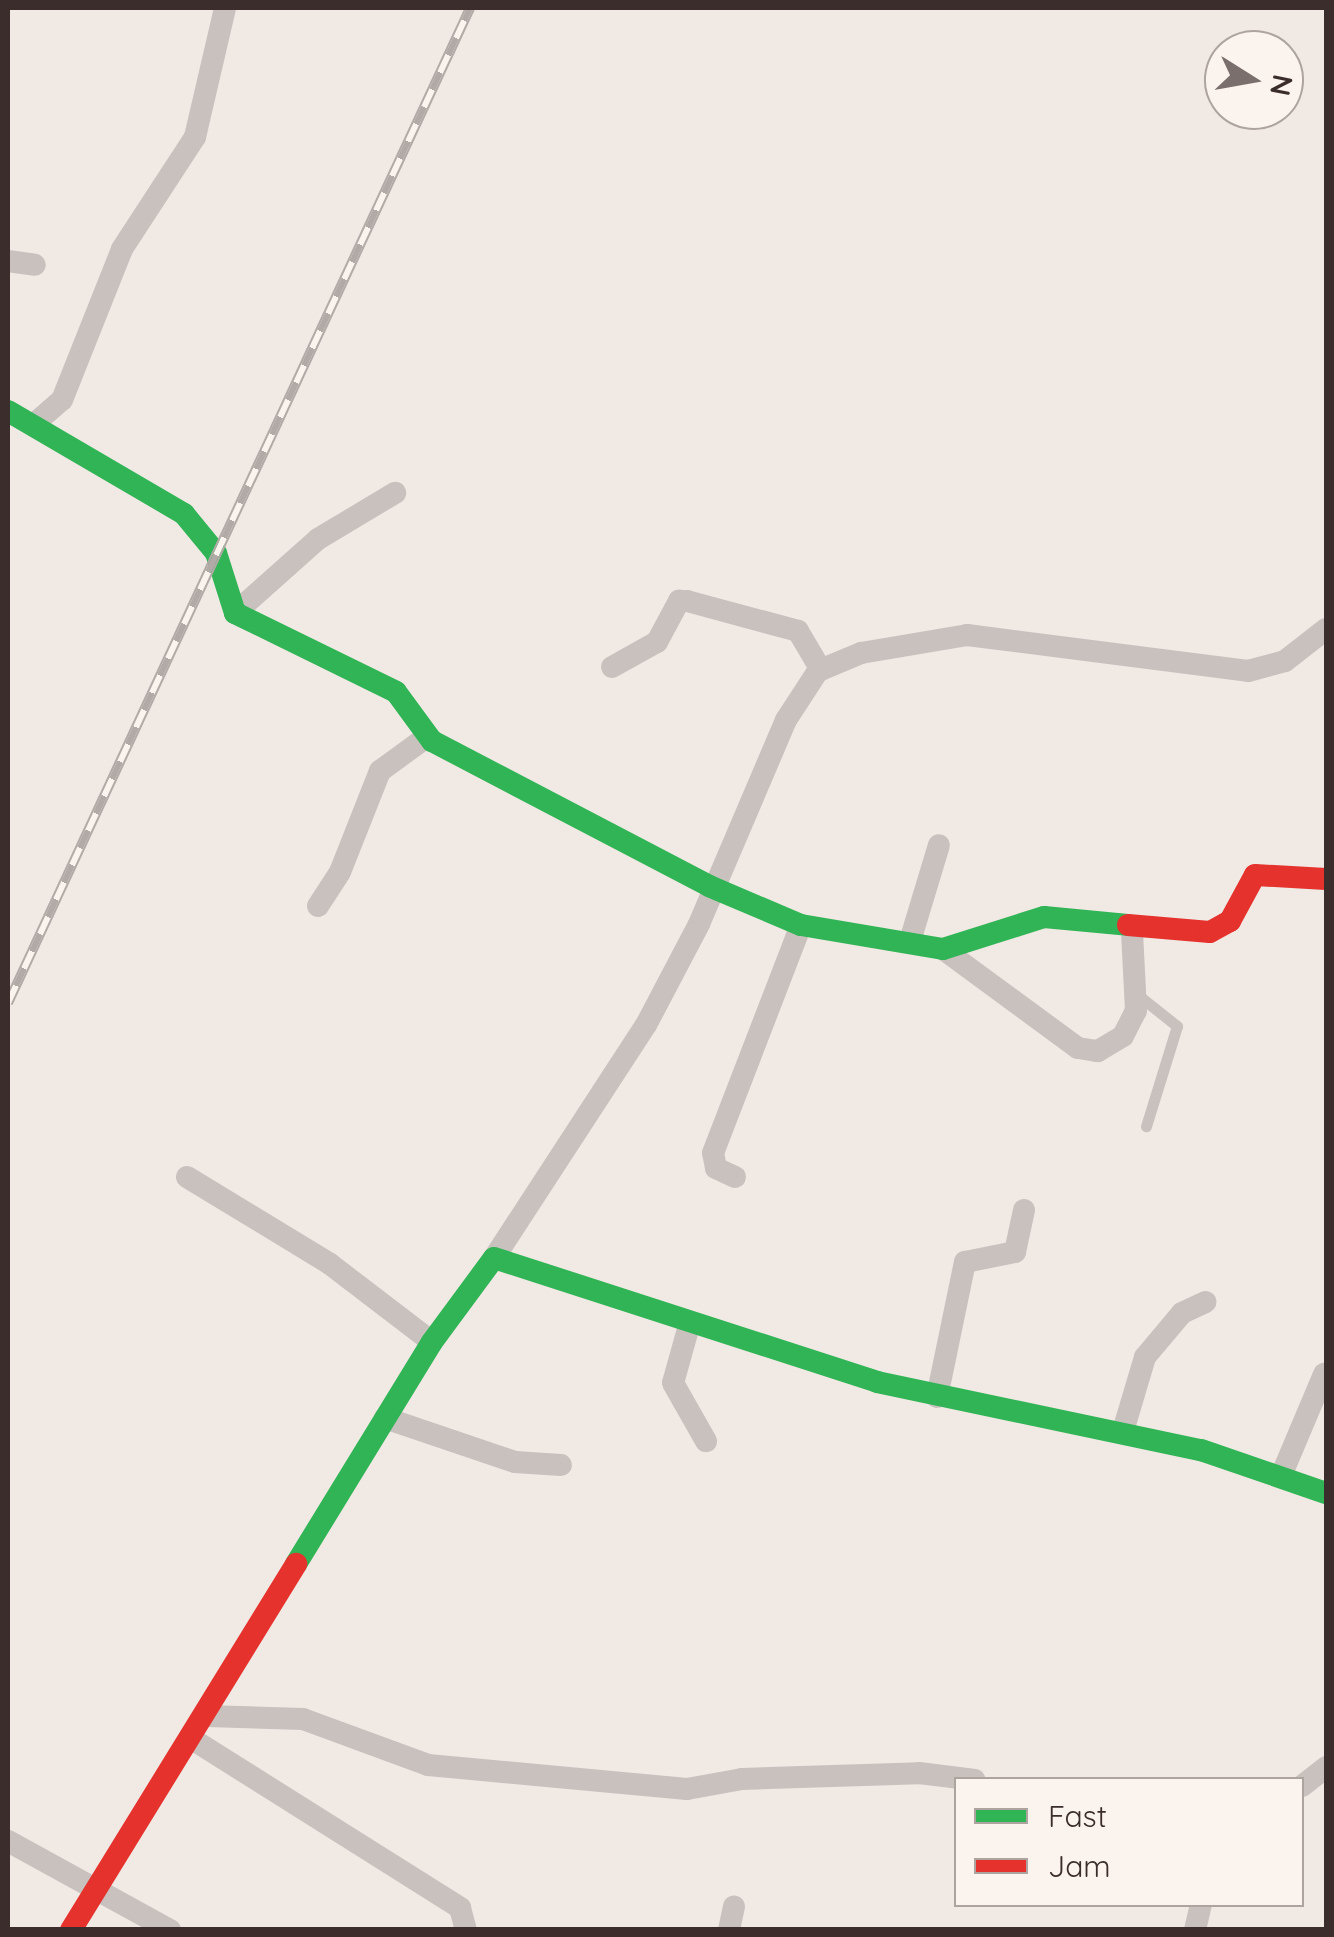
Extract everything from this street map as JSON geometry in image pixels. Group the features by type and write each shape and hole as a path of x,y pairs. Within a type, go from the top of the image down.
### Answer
{"street":[{"path":"33,425 62,400 122,249 195,138 225,8"},
{"path":"8,261 35,265"},
{"path":"8,411 199,528 216,552 235,613 396,692 428,736 709,886 801,925 943,949 1087,1051 1123,1036 1138,996 1132,931"},
{"path":"235,613 318,540 395,492"},
{"path":"612,666 657,642 678,602 687,601 798,631 821,670"},
{"path":"72,1930 432,1342 494,1258 646,1025 699,924 709,886 786,720 821,670 861,653 968,636 1248,671 1286,660 1326,629"},
{"path":"318,906 340,872 380,771 428,736"},
{"path":"910,941 938,845"},
{"path":"943,949 1044,917 1088,918 1132,931 1210,932 1230,920 1255,875 1326,879"},
{"path":"736,1177 716,1168 713,1153 801,925"},
{"path":"187,1176 330,1264 432,1342"},
{"path":"937,1397 965,1262 1015,1252 1024,1210"},
{"path":"494,1258 937,1397 1123,1431 1281,1476 1326,1493"},
{"path":"1123,1431 1153,1345 1182,1313 1206,1302"},
{"path":"690,1322 673,1383 706,1441"},
{"path":"1281,1476 1324,1374"},
{"path":"385,1418 515,1462 562,1465"},
{"path":"206,1716 303,1719 428,1764 687,1789 742,1779 919,1773 954,1777"},
{"path":"192,1739 460,1908 466,1930"},
{"path":"8,1841 170,1930"}],"lane":[{"path":"1138,996 1177,1026 1146,1126"}],"railway":[{"path":"8,1003 470,8"}],"traffic: fast":[{"path":"8,411 184,514 216,553 235,613 396,692 432,741 709,886 801,925 943,949 1044,917 1128,925"},
{"path":"296,1564 432,1342 494,1258 877,1382 1201,1450 1326,1493"}],"traffic: jam":[{"path":"1128,925 1210,932 1230,921 1255,875 1326,879"},
{"path":"71,1930 296,1564"}]}
